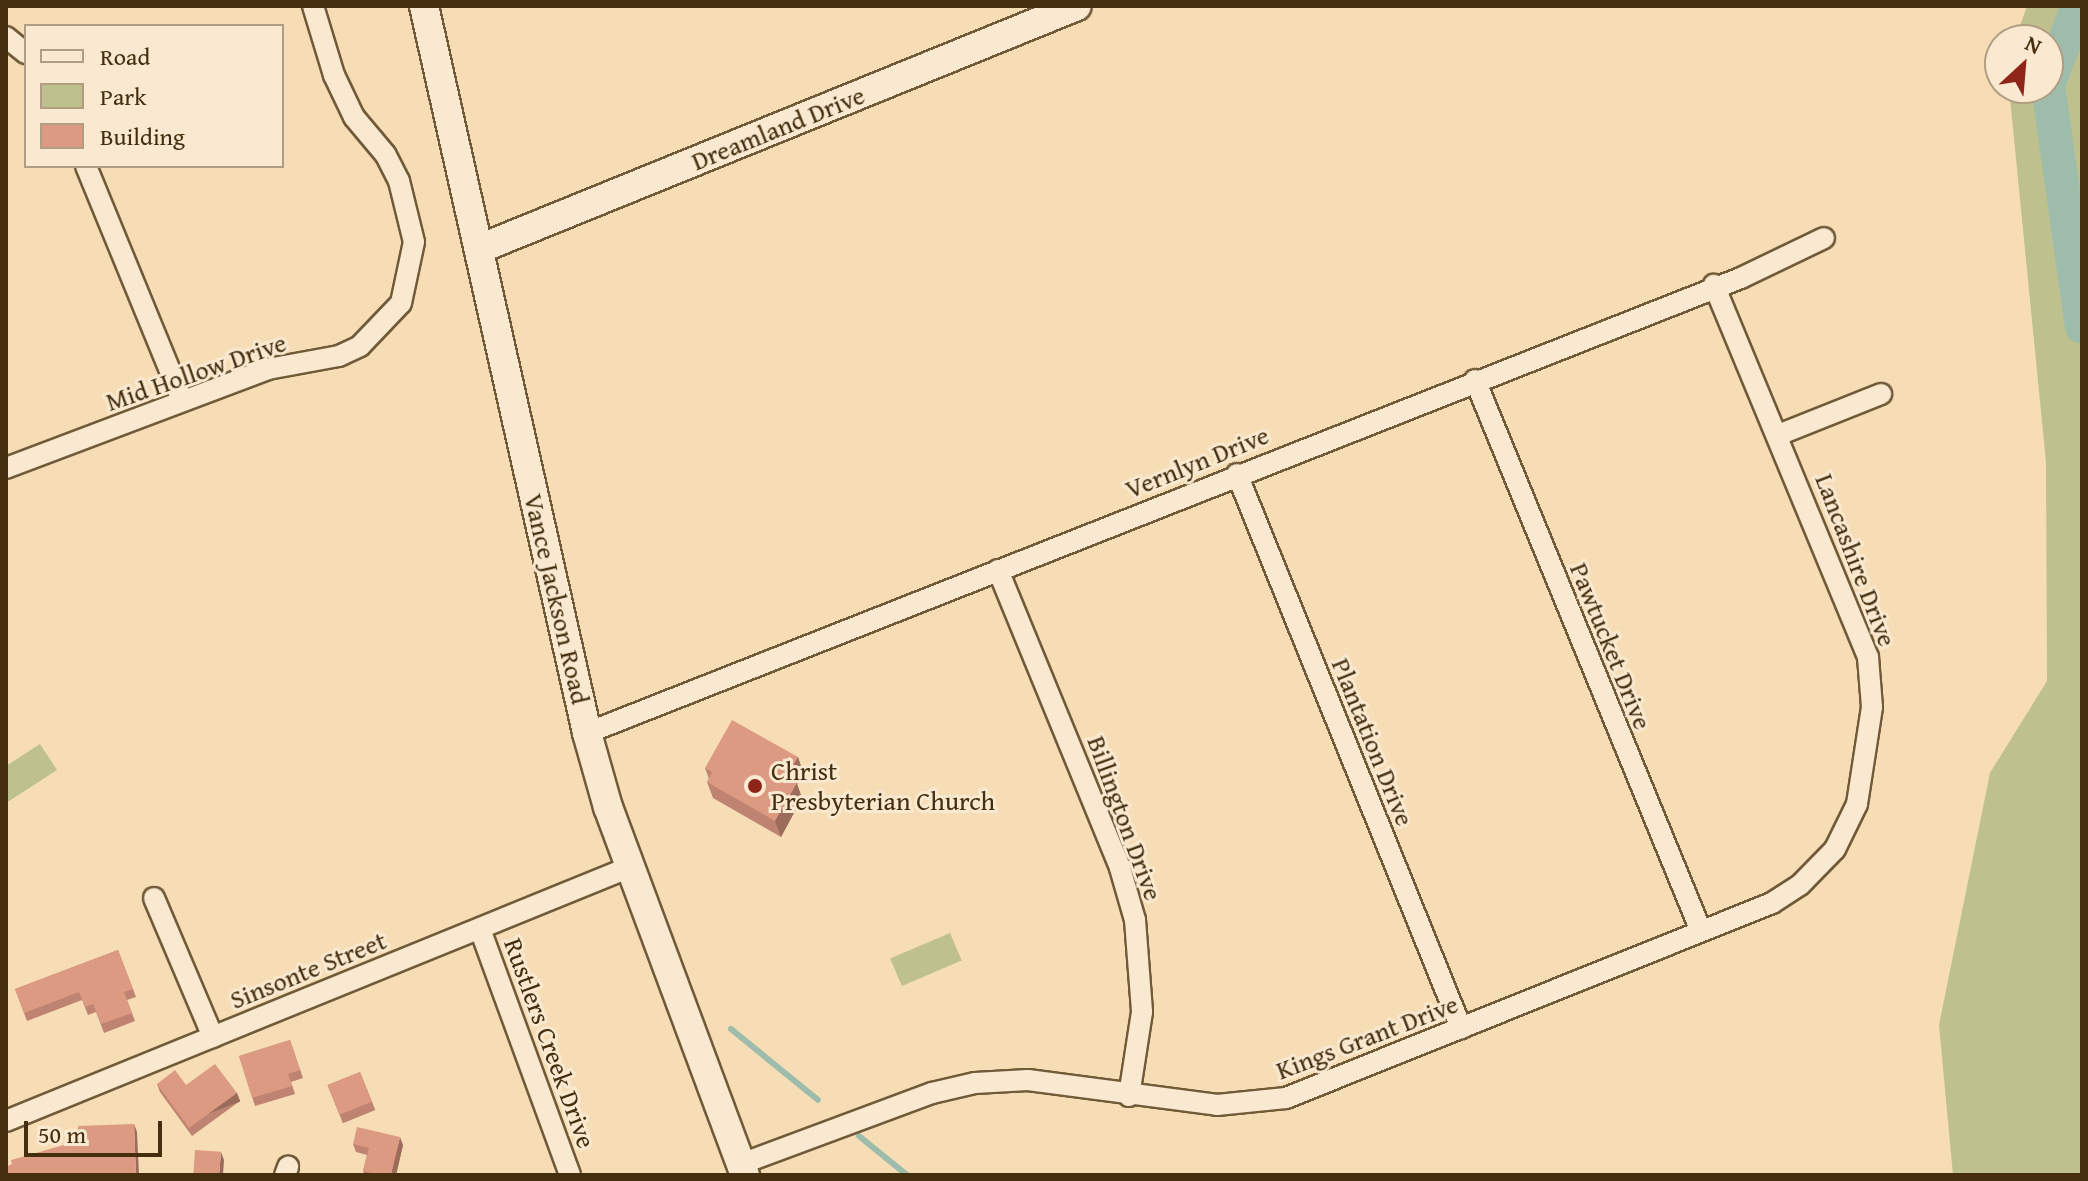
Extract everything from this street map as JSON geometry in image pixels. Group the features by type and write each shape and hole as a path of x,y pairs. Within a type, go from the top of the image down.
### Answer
{"main road":[{"name":"Vance Jackson Road","path":"424,6 587,733 630,867 743,1170"},
{"name":"Dreamland Drive","path":"479,249 1077,6"}],"street":[{"name":"Mid Hollow Drive","path":"6,468 268,369 339,356 360,346 401,303 407,287 414,242 399,181 385,154 354,117 334,75 313,6"},
{"path":"6,37 24,51"},
{"path":"87,168 182,400"},
{"name":"Vernlyn Drive","path":"587,733 1714,285 1741,278 1824,238"},
{"name":"Lancashire Drive","path":"1714,285 1860,632 1872,707"},
{"name":"Pawtucket Drive","path":"1475,380 1701,931"},
{"path":"1778,435 1881,394"},
{"name":"Plantation Drive","path":"1237,474 1461,1028"},
{"name":"Billington Drive","path":"998,570 1120,868 1135,920 1142,1012 1129,1096"},
{"name":"Kings Grant Drive","path":"743,1170 932,1093 975,1083 1028,1080 1129,1096 1217,1105 1264,1103 1308,1091 1701,931 1800,885 1835,849 1857,804 1872,707"},
{"name":"Sinsonte Street","path":"6,1121 630,867"},
{"path":"154,898 213,1037"},
{"name":"Rustlers Creek Drive","path":"480,929 570,1175"}],"green space":[{"path":"2027,6 2082,6 2082,1175 1953,1175 1939,1025 1990,773 2047,681 2046,462 2011,104 2064,104 2064,24 2021,24"},
{"path":"40,744 57,770 6,803 6,766"},
{"path":"950,933 962,961 902,986 890,958"}],"building":[{"name":"Christ Presbyterian Church","path":"732,720 798,757 786,777 797,783 775,821 707,782 712,772 705,768"},
{"path":"118,950 133,989 124,992 132,1013 101,1024 93,1004 85,1007 79,992 24,1013 15,989"},
{"path":"290,1040 300,1070 288,1074 292,1086 252,1098 239,1056"},
{"path":"215,1064 237,1093 189,1128 157,1084 175,1070 186,1085"},
{"path":"360,1072 372,1102 340,1115 328,1085"},
{"path":"134,1124 136,1175 6,1175 6,1167 12,1164 11,1160 78,1141 78,1126"},
{"path":"357,1127 400,1137 391,1175 363,1171 369,1148 353,1144"},
{"path":"195,1150 221,1152 219,1175 193,1175"}],"waterway":[{"path":"2064,43 2078,6"},
{"path":"2051,104 2082,327"},
{"path":"731,1029 818,1100"},
{"path":"859,1136 907,1175"}],"place":[{"name":"Christ Presbyterian Church","path":"755,786"}]}
